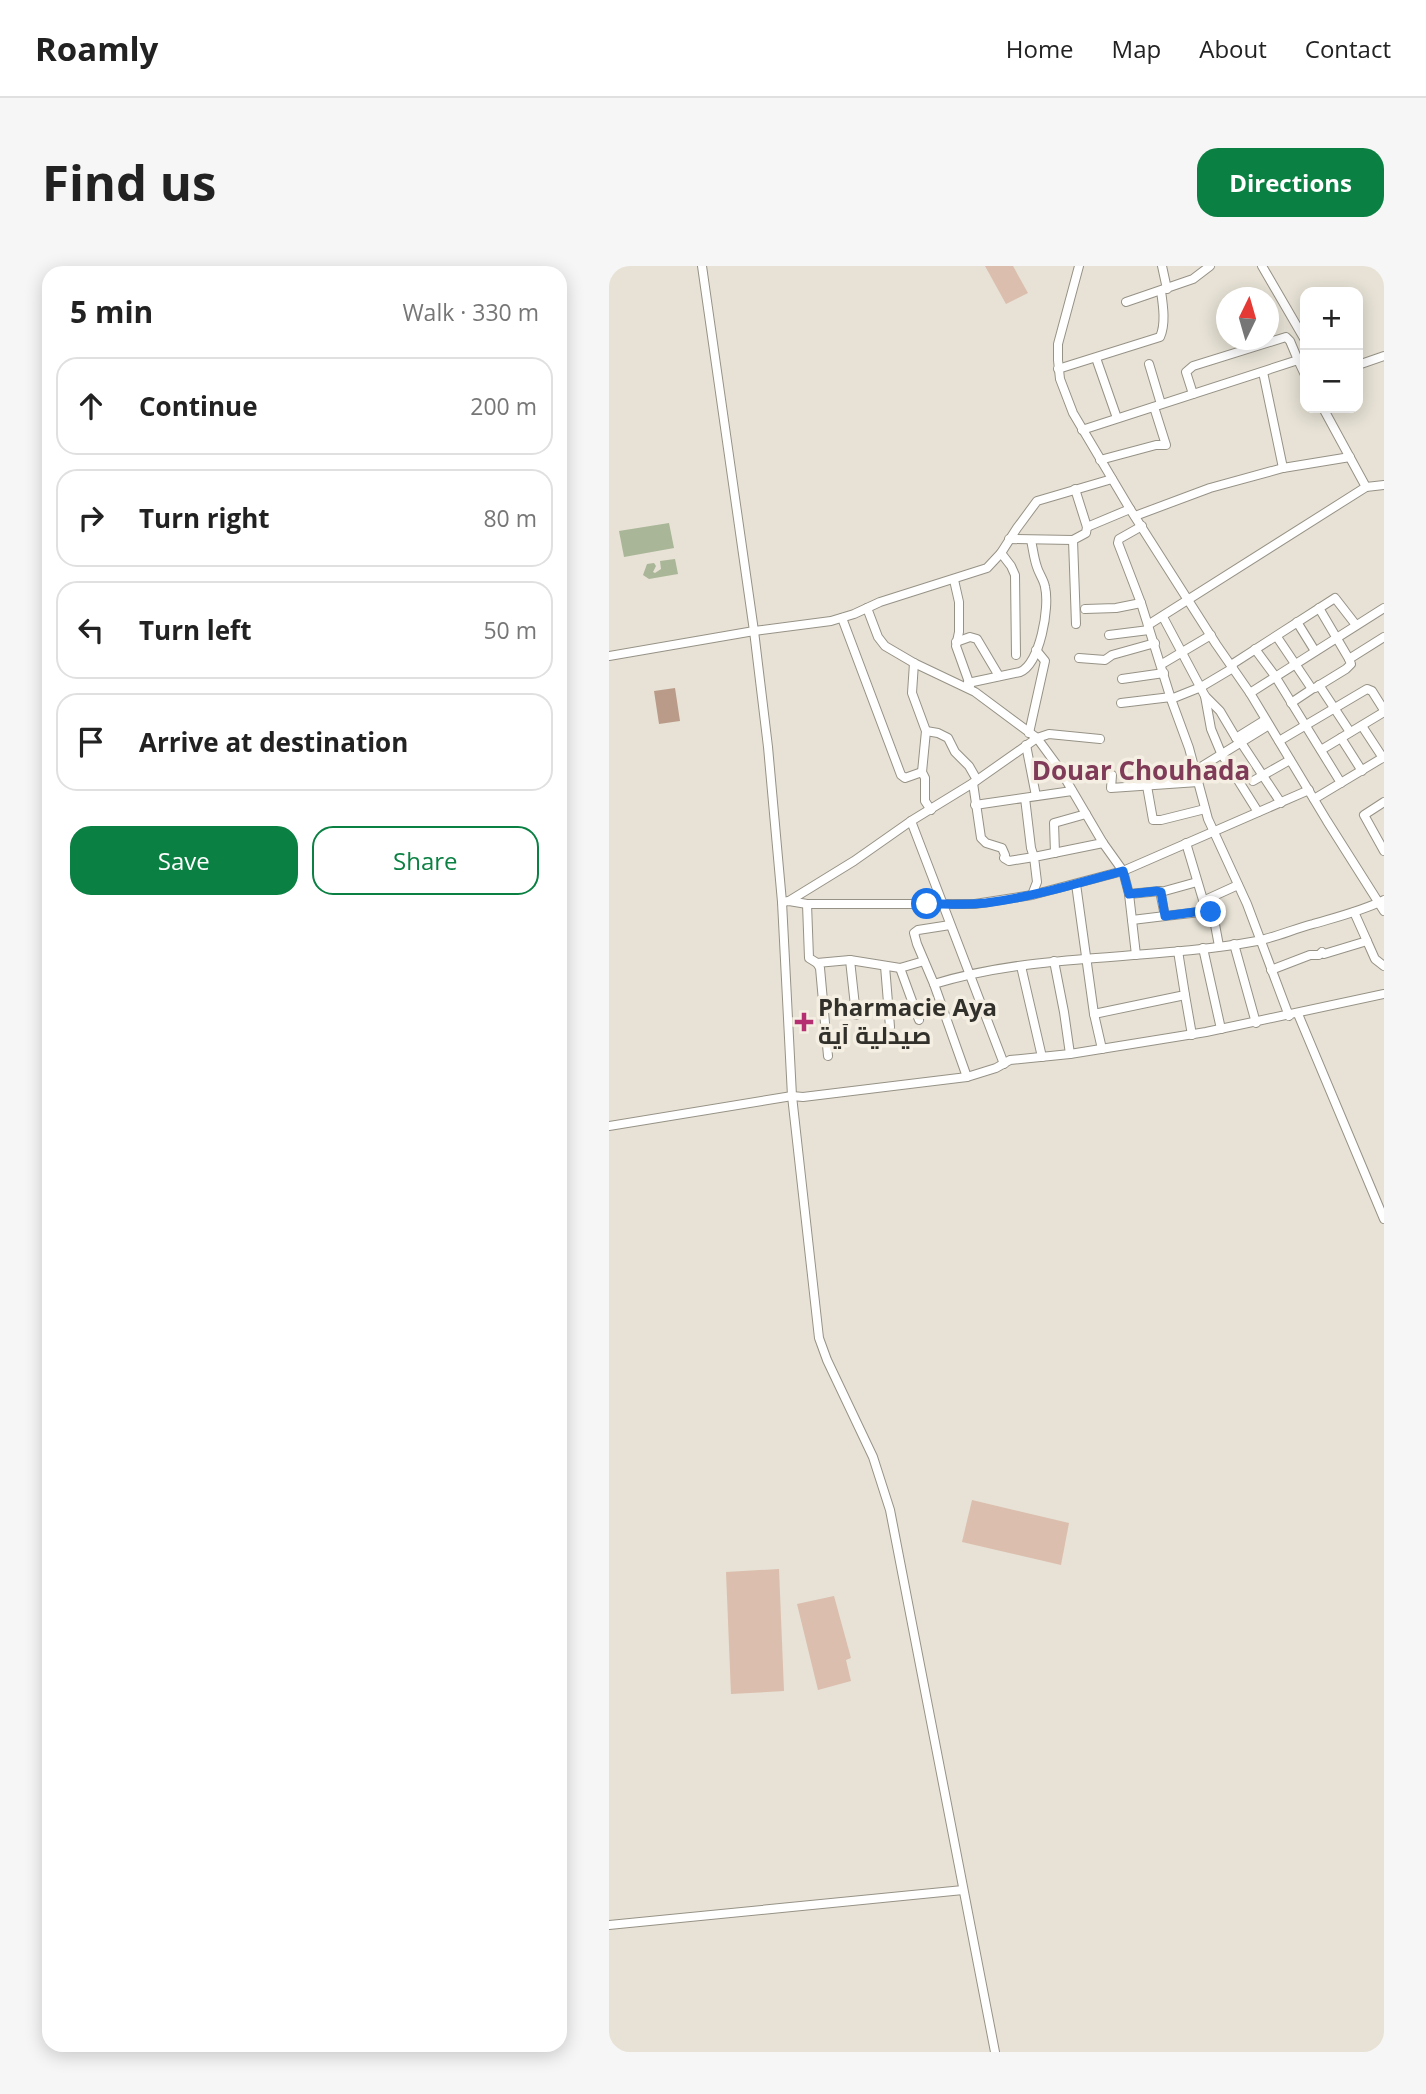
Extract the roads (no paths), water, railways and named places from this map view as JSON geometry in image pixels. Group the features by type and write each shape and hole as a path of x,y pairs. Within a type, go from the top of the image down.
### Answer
{"street":[{"path":"702,266 754,632 786,901 792,1096 820,1342 873,1457 890,1510 995,2052"},
{"path":"934,984 968,973 1054,961 1178,951 1259,940 1382,904 1082,430 1058,369 1058,344 1079,266"},
{"path":"1058,369 1160,337 1163,330 1162,266"},
{"path":"1126,302 1198,277 1210,266"},
{"path":"1262,266 1300,332"},
{"path":"1193,394 1186,372 1193,366 1286,337 1300,364"},
{"path":"1363,363 1384,356"},
{"path":"1096,358 1117,418"},
{"path":"1082,430 1298,360"},
{"path":"1100,460 1156,445 1166,445 1149,364"},
{"path":"1263,372 1283,468"},
{"path":"1326,413 1366,487"},
{"path":"1087,527 1283,468 1350,457"},
{"path":"609,656 842,618 888,599 954,580 987,568 1001,553 1037,501 1112,479"},
{"path":"1109,635 1149,627 1366,487 1384,485"},
{"path":"1009,539 1073,540 1087,532 1075,489"},
{"path":"1142,526 1118,542 1155,643 1196,770 1205,809 1271,970 1294,1015 1384,1219"},
{"path":"968,683 1027,669 1036,650 1047,600 1031,540"},
{"path":"1073,540 1076,624"},
{"path":"1001,553 1015,575 1016,655"},
{"path":"954,580 959,602 959,632 956,642 968,683 975,692"},
{"path":"1121,703 1171,698 1201,687 1335,598 1356,625"},
{"path":"1085,609 1116,608 1141,603"},
{"path":"867,608 881,642 890,650 975,692 1033,735 1059,768 1103,843 1123,871 1129,894 1136,955"},
{"path":"1291,703 1351,664 1319,608"},
{"path":"1250,693 1384,608"},
{"path":"1163,617 1205,696 1209,720 1221,753 1258,813"},
{"path":"842,618 901,775 905,778 922,772"},
{"path":"1297,622 1315,651"},
{"path":"1122,679 1163,668 1211,635"},
{"path":"1277,636 1295,663 1334,708 1350,733"},
{"path":"1349,659 1384,637"},
{"path":"956,642 978,639 999,676"},
{"path":"1079,659 1105,660 1112,654 1155,643"},
{"path":"1255,649 1341,783"},
{"path":"786,901 854,860 1026,746 1033,735 1045,661 1036,650"},
{"path":"914,663 912,693 926,731 922,772 925,778 925,802 931,810"},
{"path":"1279,741 1367,689 1381,698 1384,711 1321,750"},
{"path":"1205,696 1223,714 1281,803"},
{"path":"1196,770 1238,739 1267,722"},
{"path":"1314,799 1384,758 1362,726"},
{"path":"926,731 948,738 955,752 969,766 975,781 975,805 980,835 983,841 1002,848 1004,859 1009,861 1034,857 1103,843"},
{"path":"1033,735 1100,739"},
{"path":"1341,738 1362,771"},
{"path":"1026,746 1035,796"},
{"path":"1253,781 1290,760"},
{"path":"1112,775 1111,788 1198,782"},
{"path":"1147,786 1153,820 1205,809"},
{"path":"786,901 807,904 986,903 1032,895 1123,871 1309,790"},
{"path":"975,805 1072,791"},
{"path":"1025,798 1037,881 1032,895"},
{"path":"1384,802 1364,815 1384,851"},
{"path":"1055,853 1054,823 1086,814"},
{"path":"911,821 1004,1065"},
{"path":"1186,843 1206,911"},
{"path":"1129,894 1161,892 1197,882"},
{"path":"1076,884 1094,1014 1102,1049"},
{"path":"1203,901 1238,885"},
{"path":"1161,892 1165,916"},
{"path":"807,904 809,958 820,968 828,1056"},
{"path":"1132,920 1206,911 1213,914 1219,946"},
{"path":"1354,912 1375,959 1384,966"},
{"path":"950,925 915,932 914,935 967,1077"},
{"path":"1271,970 1310,955 1319,955 1322,952 1324,954 1367,941"},
{"path":"1234,944 1255,1023"},
{"path":"1203,948 1221,1029"},
{"path":"1178,951 1192,1035"},
{"path":"817,963 850,960 900,968 924,961"},
{"path":"850,960 856,1015"},
{"path":"1054,961 1065,1012 1070,1054"},
{"path":"885,965 890,1027"},
{"path":"1021,966 1042,1057"},
{"path":"900,968 919,1020"},
{"path":"609,1126 792,1096 803,1097 967,1077 1004,1065 1010,1060 1070,1054 1192,1035 1384,994"},
{"path":"1094,1014 1185,995"},
{"path":"609,1924 964,1892"}],"place":[{"name":"Pharmacie Aya صيدلية اَية","path":"804,1022"}],"district":[{"name":"Douar Chouhada","path":"1141,771"}]}
